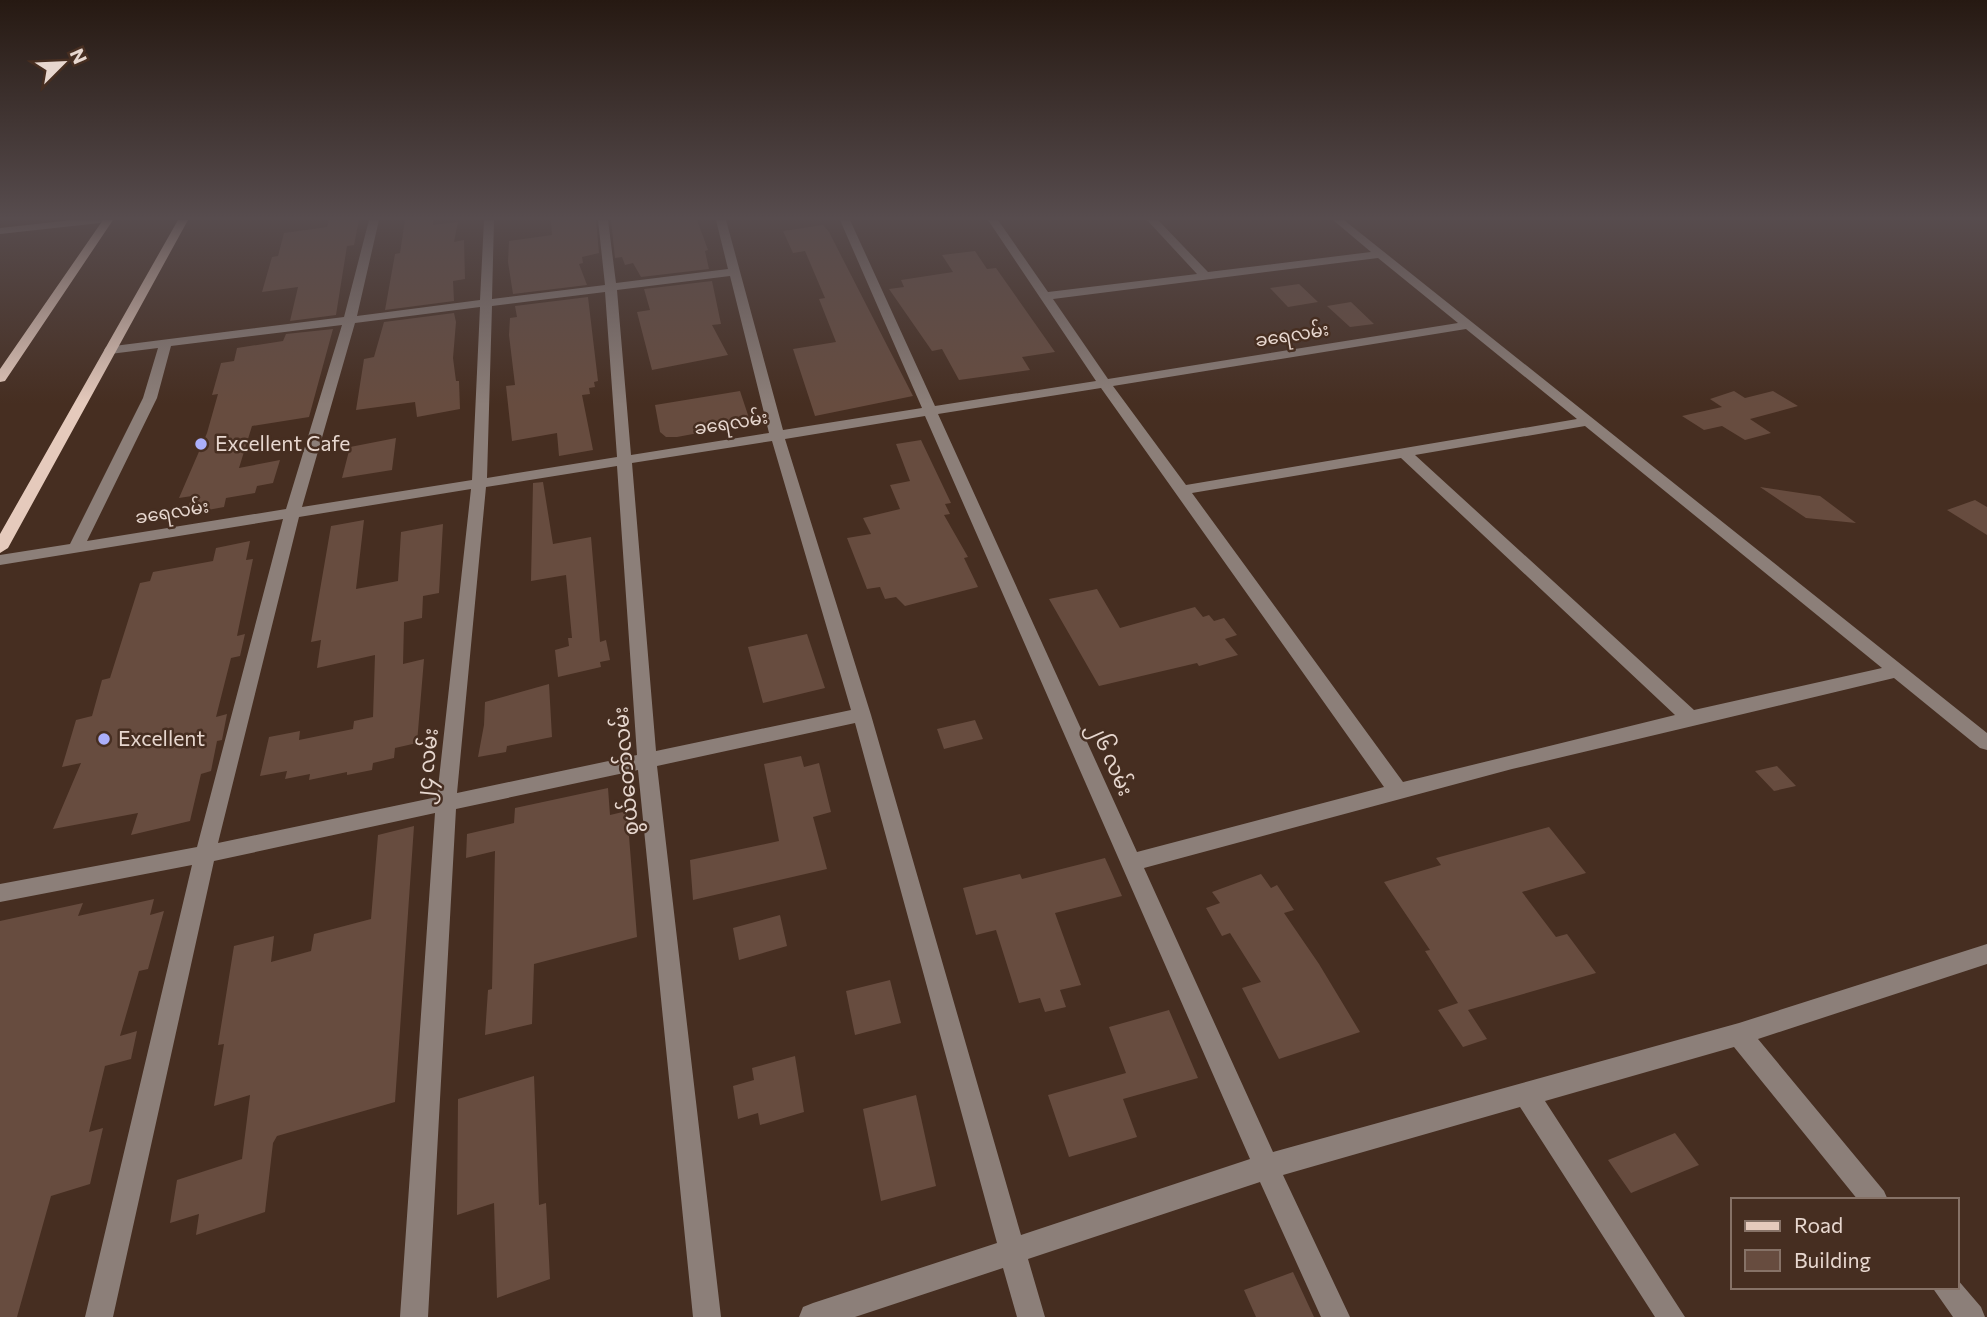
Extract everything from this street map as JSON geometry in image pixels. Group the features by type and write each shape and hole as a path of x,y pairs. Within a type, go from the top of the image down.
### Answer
{"main road":[{"path":"0,378 6,363 64,281"},
{"path":"0,548 148,281"}],"street":[{"path":"99,1317 205,853 293,512 359,281"},
{"name":"၂၄ လမ်း","path":"414,1317 446,803 478,484 485,281"},
{"name":"စွယ်တော်လမ်း","path":"610,281 647,761 707,1317"},
{"path":"110,350 661,281"},
{"path":"737,281 778,435 862,715 1031,1317"},
{"name":"၂၆ လမ်း","path":"873,281 1266,1167 1336,1317"},
{"path":"1036,281 1106,385 1397,789"},
{"path":"1046,296 1155,281"},
{"path":"1415,281 1987,743"},
{"name":"ခရေလမ်း","path":"0,559 1106,385 1469,325"},
{"path":"76,547 150,398 166,342"},
{"path":"1184,490 1587,422"},
{"path":"1404,453 1689,717"},
{"path":"1132,862 1397,789 1689,717 1895,671"},
{"path":"0,893 205,853 862,715"},
{"path":"813,1317 1266,1167 1739,1034 1987,954"},
{"path":"1739,1034 1873,1198"},
{"path":"1526,1094 1671,1317"},
{"path":"1948,1289 1971,1317"}],"building":[{"path":"265,281 341,281 336,315 290,321 298,287 262,292"},
{"path":"390,281 453,281 454,301 385,310"},
{"path":"511,281 586,281 587,285 513,294"},
{"path":"712,281 721,324 712,325 728,355 652,370 637,312 650,310 644,289"},
{"path":"818,281 854,281 913,396 815,416 793,349 836,342 819,299 825,298"},
{"path":"902,281 1005,281 1055,352 1022,357 1030,370 959,380 942,349 932,351 889,289 904,287"},
{"path":"1299,284 1318,302 1288,307 1270,288"},
{"path":"588,297 598,381 594,382 595,387 589,388 590,394 582,395 593,450 559,456 557,433 512,441 506,386 515,385 509,335 510,318 517,317 515,306"},
{"path":"1351,302 1374,324 1350,327 1327,306"},
{"path":"454,313 456,322 453,358 456,381 459,381 460,409 417,417 415,402 356,410 364,359 374,357 384,322"},
{"path":"333,329 309,417 252,426 239,468 280,460 273,483 257,486 255,493 226,498 224,507 186,514 192,496 179,498 207,433 218,394 212,395 221,363 234,361 237,348 283,341 286,334"},
{"path":"740,391 749,418 740,419 741,425 677,437 666,437 660,432 655,405"},
{"path":"1734,391 1745,398 1773,391 1798,406 1750,419 1771,433 1745,440 1722,426 1704,430 1682,416 1722,407 1710,399"},
{"path":"396,438 392,470 342,478 350,447"},
{"path":"921,440 951,503 945,504 950,514 944,515 968,557 964,558 978,587 905,606 896,597 885,599 880,587 867,589 847,538 871,534 863,518 900,509 890,485 910,481 896,444"},
{"path":"543,482 553,544 591,537 600,642 606,640 610,660 600,662 601,667 558,677 555,650 569,646 568,638 572,638 566,575 531,581 533,483"},
{"path":"1760,487 1820,496 1856,523 1806,518"},
{"path":"1975,500 1987,507 1987,535 1947,510"},
{"path":"364,520 356,589 398,581 401,532 443,524 439,593 423,596 422,618 404,622 403,664 424,659 417,743 395,748 394,758 373,763 372,770 309,780 310,774 285,779 287,771 260,776 269,737 300,731 299,740 353,729 354,721 373,717 375,655 317,668 321,640 311,642 331,526"},
{"path":"250,541 246,560 253,559 237,636 245,634 240,656 231,658 216,717 227,714 222,740 217,741 211,771 201,774 190,821 131,835 138,813 53,829 81,763 62,767 76,720 92,716 102,680 110,678 140,583 150,581 153,572 213,561 216,548"},
{"path":"1097,589 1120,628 1195,607 1203,617 1209,615 1214,621 1224,618 1237,635 1225,639 1238,655 1199,666 1197,663 1099,686 1049,599"},
{"path":"807,634 825,688 763,703 748,647"},
{"path":"549,684 552,737 507,746 506,752 478,757 485,702"},
{"path":"975,720 983,739 944,749 937,729"},
{"path":"801,756 804,767 819,763 831,812 813,817 827,869 693,900 690,860 779,841 764,764"},
{"path":"1777,766 1796,786 1774,791 1755,771"},
{"path":"608,788 610,815 627,811 637,937 534,964 532,1024 485,1035 488,990 492,989 495,851 466,858 467,834 514,823 515,808"},
{"path":"414,826 395,1102 277,1136 273,1143 265,1212 196,1235 199,1214 170,1223 177,1180 242,1159 250,1095 214,1106 224,1044 218,1045 234,946 274,936 271,962 311,951 314,934 371,919 378,835"},
{"path":"1549,827 1586,873 1522,892 1556,937 1567,934 1596,973 1468,1010 1487,1039 1463,1047 1438,1010 1458,1003 1425,951 1430,950 1384,882 1441,865 1436,858"},
{"path":"1105,858 1122,896 1055,913 1081,985 1060,990 1066,1007 1045,1012 1040,998 1019,1003 996,930 976,935 963,888 1020,874 1022,879"},
{"path":"1261,874 1271,888 1277,885 1294,910 1284,913 1360,1032 1279,1059 1242,988 1261,982 1230,933 1222,936 1206,908 1220,903 1212,892"},
{"path":"154,899 150,915 164,911 148,969 139,971 120,1036 137,1031 131,1059 105,1066 89,1132 103,1128 90,1184 51,1196 17,1317 0,1317 0,921 83,903 78,916"},
{"path":"780,915 787,946 739,960 733,928"},
{"path":"890,980 901,1023 855,1035 846,991"},
{"path":"1169,1010 1198,1078 1123,1099 1137,1137 1069,1157 1048,1095 1126,1073 1109,1027"},
{"path":"795,1056 804,1112 760,1125 758,1113 738,1119 733,1086 754,1080 752,1068"},
{"path":"534,1076 539,1205 546,1203 550,1279 497,1298 494,1203 457,1215 458,1099"},
{"path":"916,1095 936,1186 881,1201 863,1109"},
{"path":"1675,1133 1699,1165 1631,1193 1608,1160"},
{"path":"1293,1272 1314,1317 1256,1317 1244,1290"}],"place":[{"name":"Excellent Cafe","path":"201,444"},
{"name":"Excellent","path":"104,739"}]}
